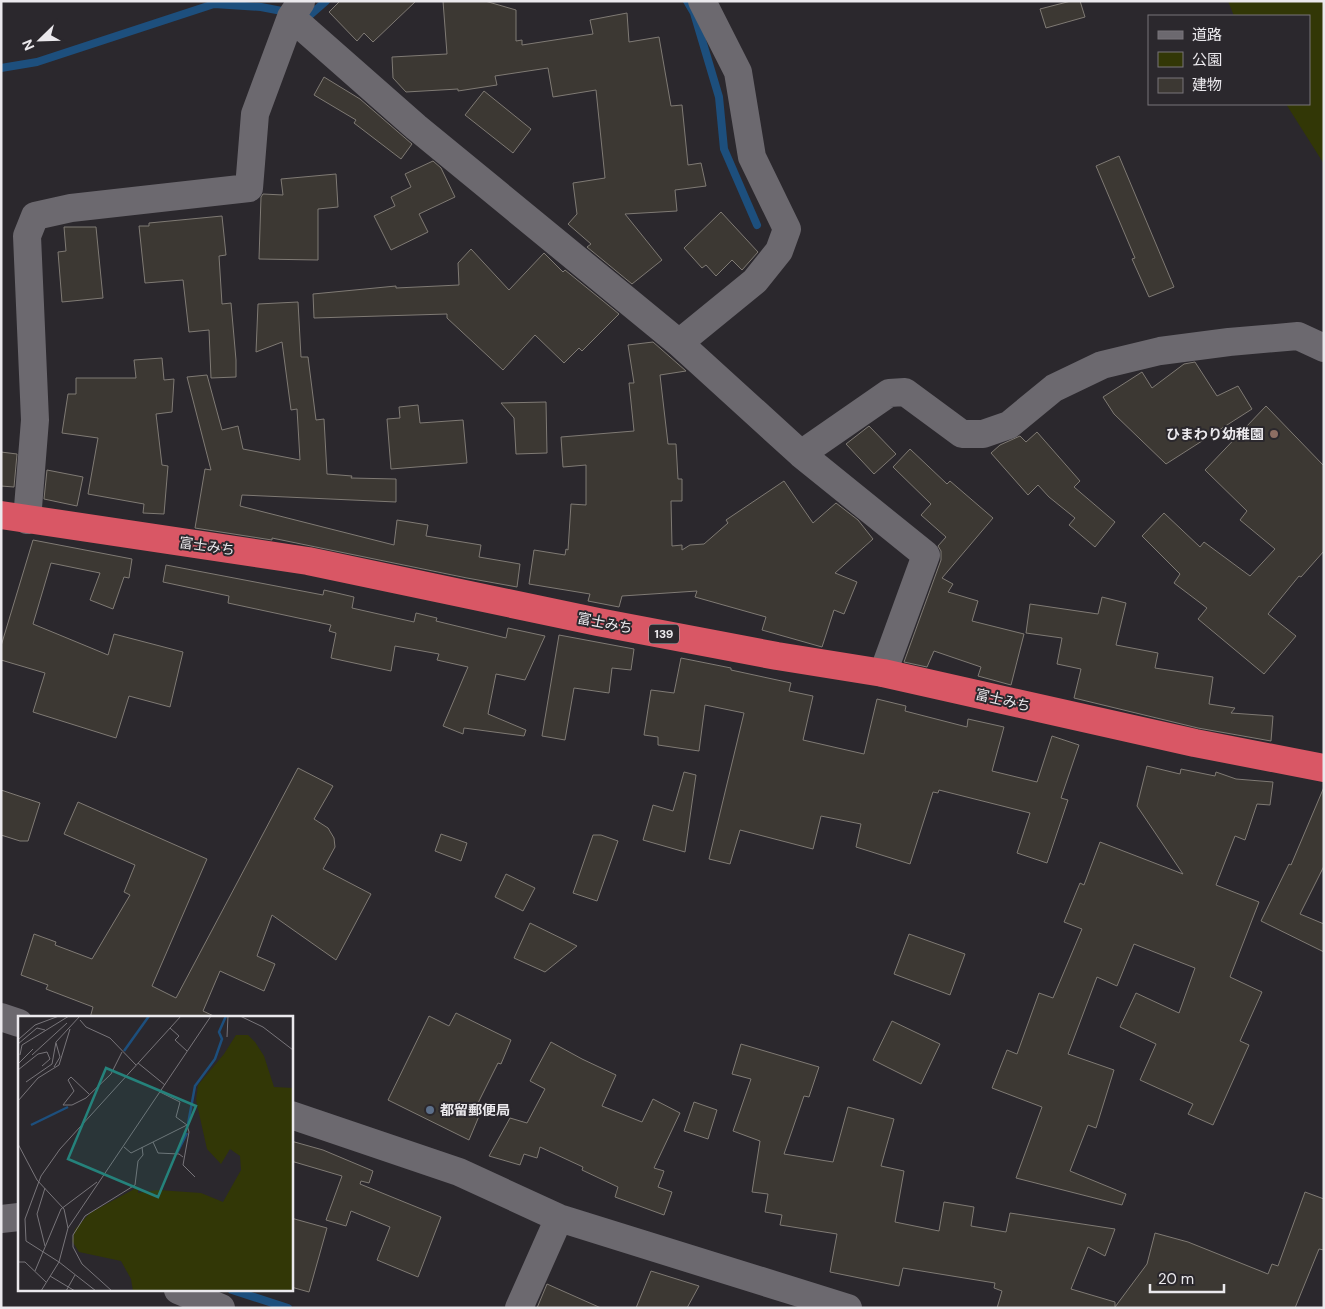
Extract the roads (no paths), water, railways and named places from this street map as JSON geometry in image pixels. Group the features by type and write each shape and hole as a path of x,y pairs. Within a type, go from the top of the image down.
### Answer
{"highway":[{"name":"富士みち","path":"14,517 308,561 598,622 777,656 883,673 1195,743 1324,768"}],"street":[{"path":"679,343 754,281 779,251 787,229 752,157 738,72 702,1"},
{"path":"14,517 35,420 27,236 35,216 71,208 249,188 255,114 296,9 416,127 609,284 679,343 801,454 926,555 883,673"},
{"path":"801,454 889,392 905,392 962,434 983,434 1009,425 1054,388 1102,365 1160,351 1298,336 1324,348"},
{"path":"1,1017 18,1023"},
{"path":"292,1115 459,1172 559,1218 848,1308"},
{"path":"1,1219 18,1217"},
{"path":"519,1308 559,1218"},
{"path":"183,1292 221,1308"}],"waterway":[{"path":"301,14 310,15 326,1"},
{"path":"687,1 694,13 719,97 724,149 757,225"},
{"path":"1,68 37,62 214,4 261,7 287,12"},
{"path":"238,1292 288,1308"}],"place":[{"name":"ひまわり幼稚園","path":"1274,434"},
{"name":"都留郵便局","path":"430,1110"}]}
